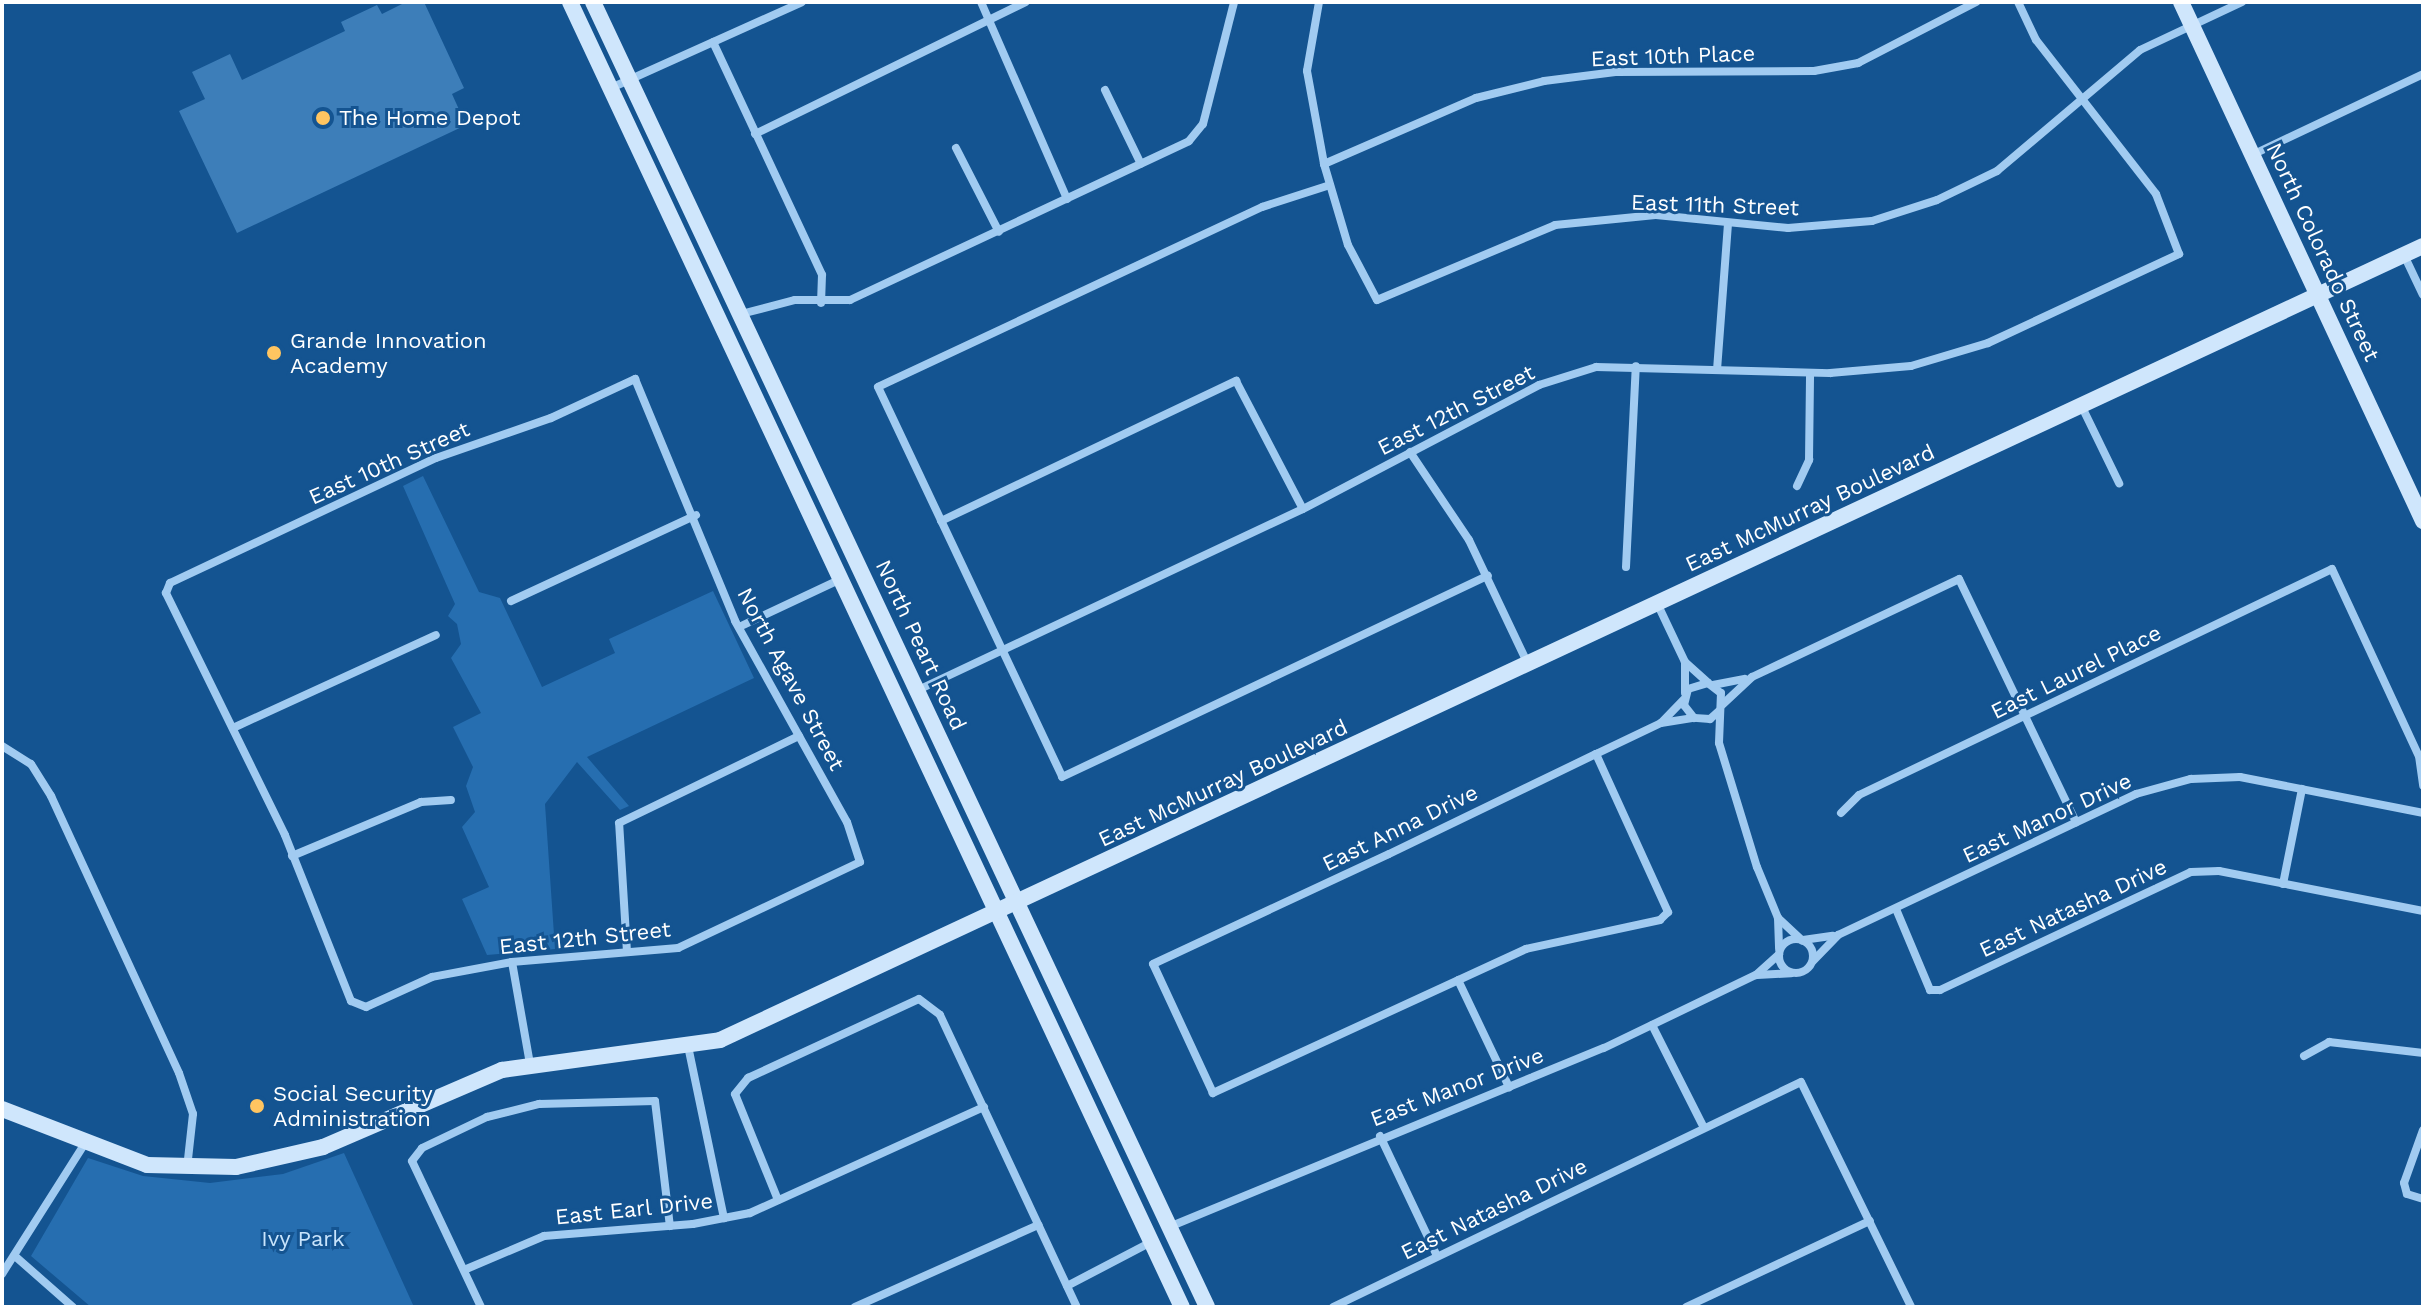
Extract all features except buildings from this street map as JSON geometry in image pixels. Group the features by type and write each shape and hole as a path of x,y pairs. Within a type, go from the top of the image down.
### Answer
{"street":[{"name":"North Peart Road","path":"570,2 1182,1307"},
{"name":"North Peart Road","path":"593,2 1207,1307"},
{"path":"611,88 802,2"},
{"path":"981,2 1067,199"},
{"path":"755,134 884,67 990,23 1026,2"},
{"path":"740,315 795,300 821,303 850,300 1189,141 1203,124 1234,2"},
{"path":"1319,2 1307,71 1330,185 1262,207 878,387 1062,777 1488,576"},
{"name":"East 10th Place","path":"1324,164 1476,98 1544,81 1615,72 1814,71 1858,63 1976,2"},
{"path":"2018,2 2036,40 2084,100"},
{"name":"North Colorado Street","path":"2181,2 2423,521"},
{"name":"East 11th Street","path":"1330,185 1348,245 1377,300 1555,225 1656,215 1788,228 1872,221 1937,200 1997,171 2140,50 2242,2"},
{"path":"713,42 822,275 821,303"},
{"path":"2254,154 2423,74"},
{"path":"1105,90 1141,164"},
{"name":"East 12th Street","path":"918,690 1303,509 1539,385 1596,367 1810,373 1911,366 1988,343 2179,254 2156,194 2084,100"},
{"path":"956,148 999,232"},
{"path":"1717,370 1728,224"},
{"name":"East McMurray Boulevard","path":"2,1109 147,1165 236,1167 323,1147 441,1093 530,1064 688,1046 780,1016 2423,246"},
{"path":"2404,255 2423,295"},
{"path":"1626,567 1636,366"},
{"path":"1797,486 1809,460 1810,373"},
{"name":"North Agave Street","path":"635,379 696,515 739,627 847,822 860,862"},
{"name":"East 10th Street","path":"233,728 166,593 170,583 436,458 551,418 635,379"},
{"path":"941,521 1236,381 1303,509"},
{"path":"2082,407 2119,483"},
{"path":"1410,452 1488,576 1529,664"},
{"path":"511,601 696,515"},
{"name":"East Laurel Place","path":"1841,813 1859,795 2332,569 2419,756 2423,786"},
{"path":"739,627 841,579"},
{"path":"1684,697 1692,685 1752,677 1959,579 2076,822"},
{"path":"1657,603 1685,662 1711,684 1720,708 1719,743 1778,918 1779,953 1792,973"},
{"path":"436,635 233,728 292,856 421,802 451,800"},
{"path":"1685,662 1684,697 1697,719 1719,743"},
{"path":"1720,708 1752,677"},
{"name":"East Anna Drive","path":"1661,723 1684,697"},
{"name":"East Anna Drive","path":"1458,980 1213,1093 1153,964 1661,723 1697,719 1720,708"},
{"path":"627,952 619,823 799,736"},
{"path":"2,746 31,764 51,796 179,1073 193,1114 187,1168"},
{"path":"1509,1087 1458,980 1526,949 1660,920 1668,912 1596,754"},
{"name":"East Manor Drive","path":"1169,1227 1380,1136 1509,1087 1652,1025 1756,975 1790,940 1838,935 2076,822 2191,779 2240,777 2423,813"},
{"path":"2283,884 2302,789"},
{"name":"East 12th Street","path":"292,856 351,1001 366,1007 432,977 512,962 678,948 860,862"},
{"name":"East Natasha Drive","path":"1896,909 1930,990 2191,872 2283,884 2423,911"},
{"path":"1778,918 1803,940 1813,961"},
{"name":"East Manor Drive","path":"1756,975 1792,973 1813,961 1838,935"},
{"path":"512,962 530,1064"},
{"path":"778,1200 735,1094 748,1078 919,999 940,1015 1077,1307"},
{"path":"1652,1025 1704,1128"},
{"path":"2304,1056 2329,1042 2423,1053"},
{"path":"688,1046 724,1218"},
{"name":"East Natasha Drive","path":"1333,1306 1801,1082 1870,1221"},
{"path":"481,1307 412,1161 422,1148 487,1117 539,1104 655,1101 670,1226"},
{"name":"East Earl Drive","path":"464,1270 544,1236 670,1226 724,1218 778,1200 984,1107"},
{"path":"2423,1130 2404,1183 2407,1194 2423,1199"},
{"path":"1380,1136 1437,1256"},
{"path":"2,1274 16,1257 85,1143"},
{"path":"1686,1307 1870,1221 1911,1307"},
{"path":"855,1307 1038,1225"},
{"path":"1067,1286 1152,1242"},
{"path":"16,1257 73,1307"}],"green space":[{"path":"423,476 479,592 500,598 542,687 615,653 609,639 713,591 754,678 587,757 629,806 620,810 577,762 545,804 555,949 487,955 462,899 489,887 462,827 475,812 466,786 473,767 453,727 481,713 451,658 461,644 457,624 448,616 455,604 403,486"},
{"name":"Ivy Park","path":"344,1153 414,1307 91,1307 31,1256 88,1158 143,1176 210,1183 283,1174"}],"place":[{"name":"The Home Depot","path":"323,118"},
{"name":"Grande Innovation Academy","path":"274,353"},
{"name":"Social Security Administration","path":"257,1106"}]}
